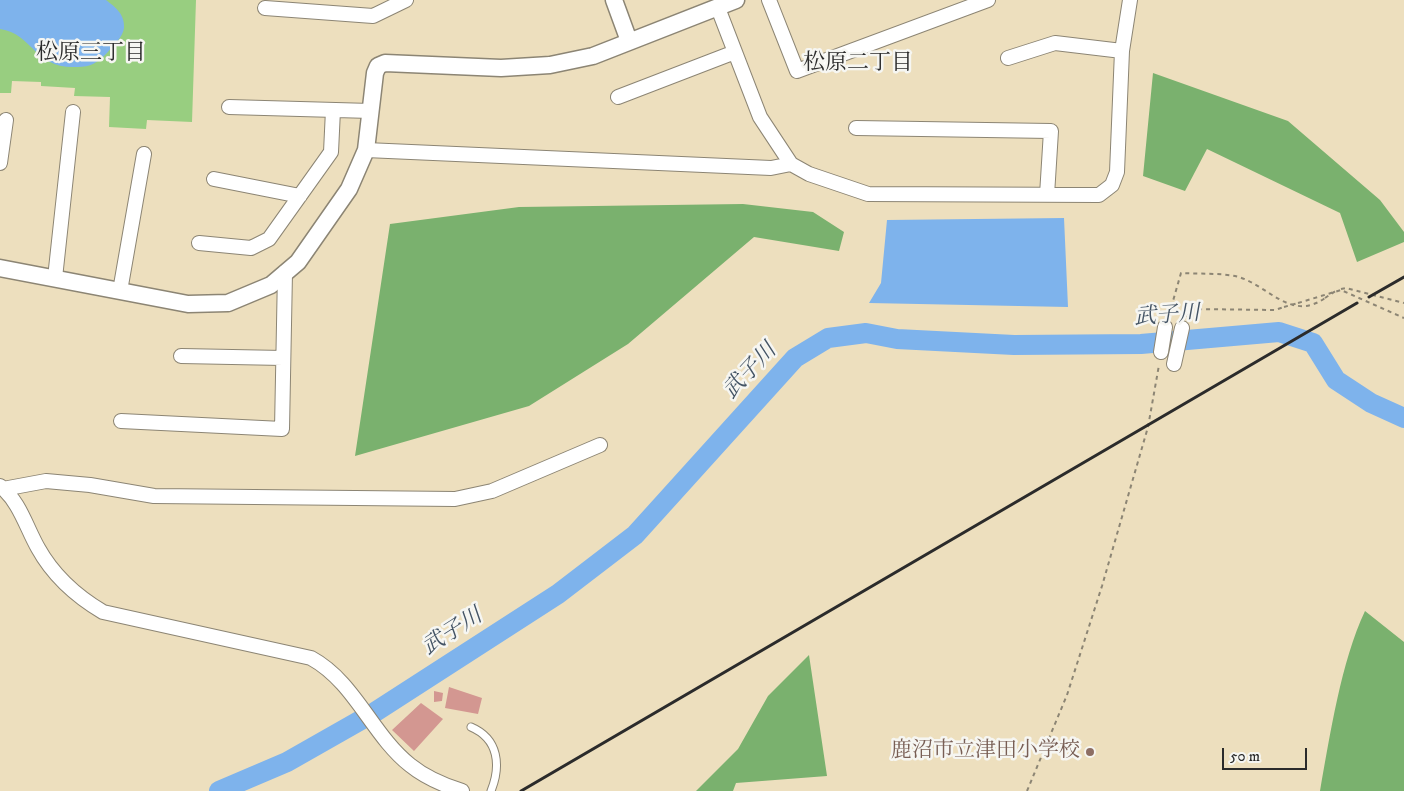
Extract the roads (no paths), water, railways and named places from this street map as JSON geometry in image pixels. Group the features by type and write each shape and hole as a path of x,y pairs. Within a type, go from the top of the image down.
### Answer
{"street":[{"path":"265,8 373,16 406,0"},
{"path":"614,0 629,41"},
{"path":"0,268 188,304 228,303 271,285 298,262 349,189 366,150 375,73 378,66 385,63 501,68 550,64 593,56 736,0"},
{"path":"769,0 797,70 988,0"},
{"path":"718,8 760,116 791,164 829,182 868,194 1099,195 1112,184 1116,172 1122,51 1130,0"},
{"path":"1008,58 1055,43 1122,51"},
{"path":"618,96 735,52"},
{"path":"229,107 371,111"},
{"path":"199,243 251,248 270,239 331,152 333,110"},
{"path":"55,278 73,112"},
{"path":"0,163 6,120"},
{"path":"856,128 1051,131 1047,195"},
{"path":"366,150 771,168 791,164"},
{"path":"120,291 144,154"},
{"path":"214,179 300,196"},
{"path":"121,421 282,429 285,272"},
{"path":"1161,352 1165,327"},
{"path":"1174,364 1182,328"},
{"path":"181,356 283,358"},
{"path":"2,488 46,481 90,485 154,496 455,499 492,491 600,445"},
{"path":"2,488 21,510 38,548 56,575 79,597 104,612 311,658 321,664 349,692 386,739 409,764 423,775 462,791"}],"lane":[{"path":"471,727 487,738 496,753 497,774 492,791"}],"water":[{"path":"0,0 106,0 121,15 124,28 122,35 107,53 94,64 82,67 62,66 51,63 42,57 20,37 0,29"},
{"path":"1064,218 1068,307 869,303 881,283 887,220"}],"waterway":[{"name":"武子川","path":"219,791 287,762 375,712 558,594 635,535 795,358 828,338 866,333 897,339 1014,345 1141,344 1279,332 1313,343 1336,380 1371,403 1404,418"}],"railway":[{"path":"1369,297 1404,277"},
{"path":"521,791 1357,303"}],"place":[{"name":"鹿沼市立津田小学校","path":"1090,752"}],"district":[{"name":"松原三丁目","path":"91,54"},
{"name":"松原二丁目","path":"858,64"}]}
